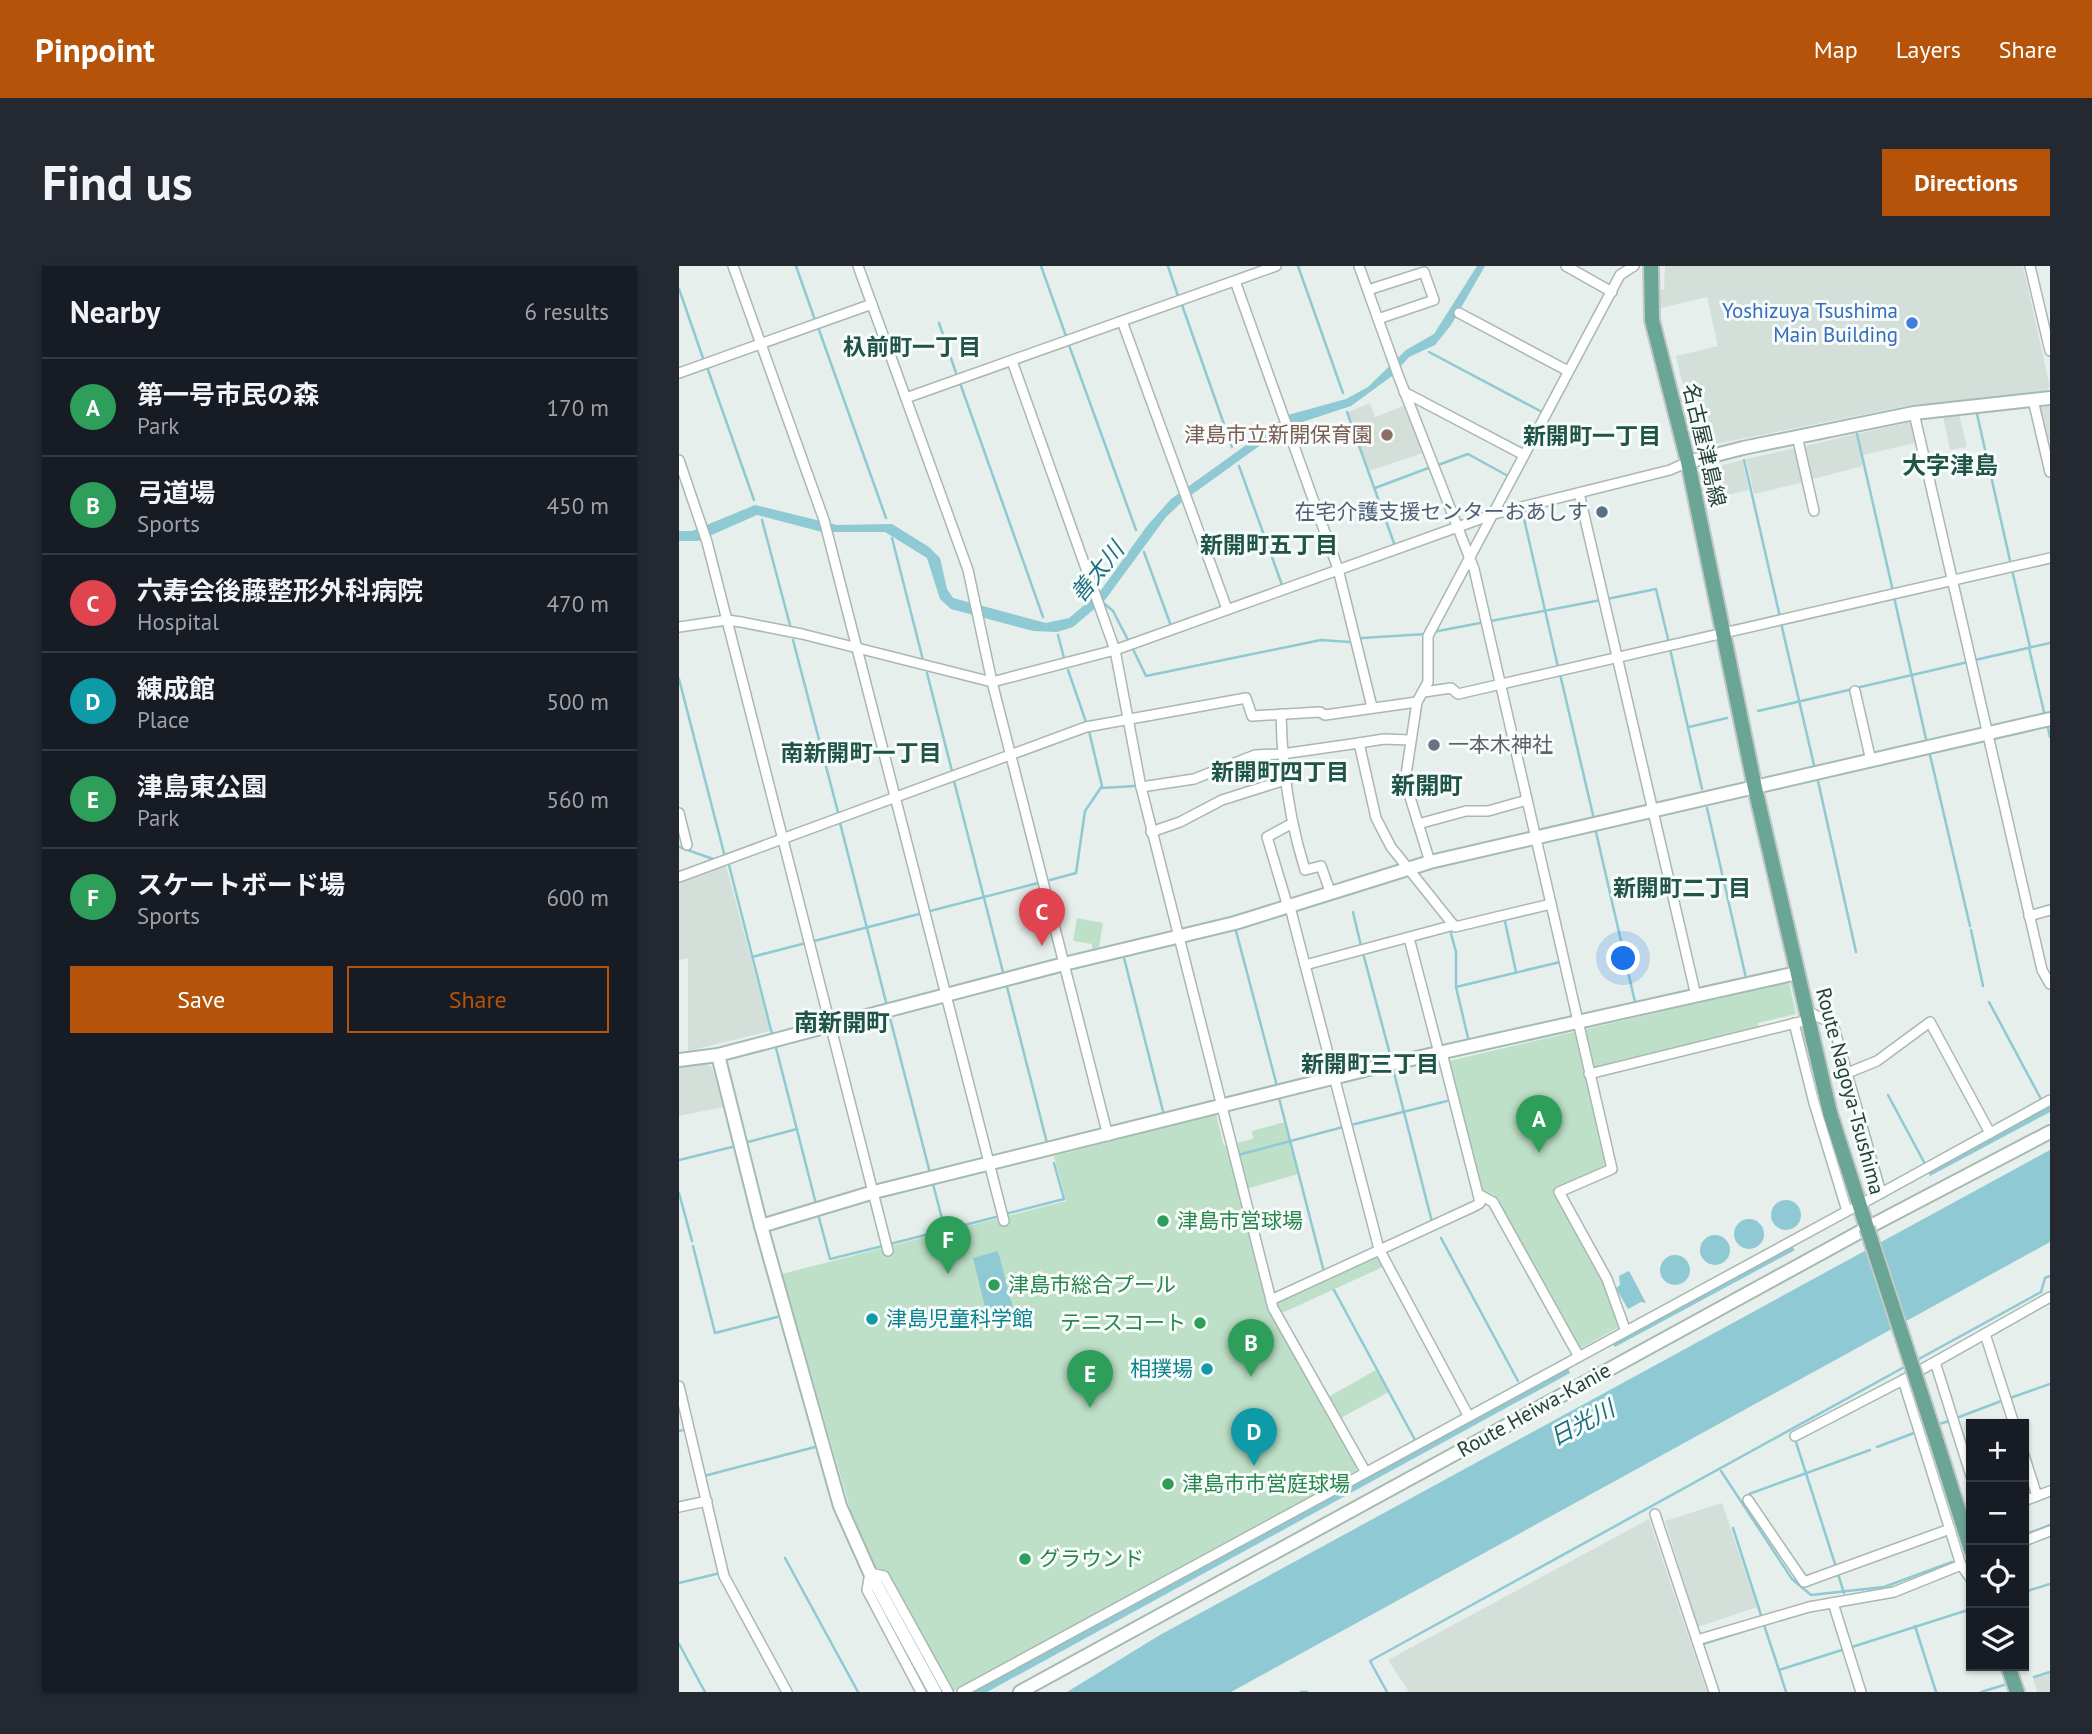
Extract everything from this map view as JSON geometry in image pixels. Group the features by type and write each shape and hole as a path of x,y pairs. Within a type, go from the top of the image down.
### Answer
{"main road":[{"name":"名古屋津島線","path":"1651,266 1653,320 1688,463 1724,633"},
{"name":"Route Nagoya-Tsushima","path":"1724,633 1755,788 1797,973 1802,1018 1969,1545"},
{"path":"2010,1671 2017,1692"}],"street":[{"path":"733,266 824,520 1004,1221"},
{"path":"858,266 968,569 992,682 1108,1136"},
{"path":"906,398 1276,266"},
{"path":"1359,266 1404,392 1459,526 1486,620 1612,1169 1559,1192 1607,1279 1625,1329"},
{"path":"1566,266 1612,292"},
{"path":"1430,862 1405,781 1417,702 1428,682 1429,633 1620,275 1634,266"},
{"path":"2030,266 2050,351"},
{"path":"1368,290 1424,272 1434,300 1378,319"},
{"path":"1235,281 1338,569 1372,707"},
{"path":"679,373 872,304"},
{"path":"1458,313 1568,371"},
{"path":"1122,321 1227,610"},
{"path":"1011,361 1115,650 1140,787 1273,1308 1365,1471"},
{"path":"1404,392 1524,455"},
{"path":"679,627 727,620 802,634 992,682 1115,650 1494,514 1797,436 1914,413 2050,398"},
{"path":"2033,400 2050,472"},
{"path":"1914,413 2029,916 2042,970 2050,984"},
{"path":"1797,436 1814,511"},
{"path":"679,460 707,541 888,1251"},
{"path":"1579,493 1696,996"},
{"path":"1424,692 1451,688 1458,694 2050,558"},
{"path":"1855,691 1871,761"},
{"path":"679,877 1071,732 1126,718 1246,698 1252,716 1320,712 1325,715 1417,702"},
{"path":"1281,714 1282,754 1291,824 1305,870 1321,866 1331,894"},
{"path":"679,1060 718,1055 1177,935 1235,923 1430,862 2050,719"},
{"path":"1140,787 1194,779 1255,755 1282,754 1384,739 1410,740"},
{"path":"1359,743 1376,818 1391,847 1454,925"},
{"path":"1151,832 1180,822 1214,803 1285,780"},
{"path":"1417,824 1466,811 1488,811 1527,800"},
{"path":"679,813 687,845"},
{"path":"1291,824 1267,837 1305,965 1379,1249 1468,1415"},
{"path":"1305,965 1454,925 1551,904"},
{"path":"2029,916 2050,910"},
{"path":"1271,1300 1480,1203 1409,938"},
{"path":"761,1226 874,1192 1335,1078 1797,973"},
{"path":"1590,1074 1762,1034 1802,1018 1833,1024 1845,1074 1881,1192"},
{"path":"962,1692 1625,1329 1849,1210 1814,1103 1802,1018"},
{"path":"1845,1074 1877,1061 1930,1023 1990,1133"},
{"path":"718,1055 761,1226 840,1506 870,1573 935,1692"},
{"path":"1865,1202 2050,1101"},
{"name":"Route Heiwa-Kanie","path":"1020,1692 1867,1228 2050,1132"},
{"path":"1478,1194 1493,1202 1579,1355"},
{"path":"1795,1436 1903,1380 2050,1297"},
{"path":"1985,1334 2012,1419"},
{"path":"1935,1362 1966,1460"},
{"path":"1903,1380 1961,1565 1966,1572"},
{"path":"679,1386 724,1576 787,1692"},
{"path":"2029,1471 2037,1496"},
{"path":"2029,1499 2050,1491"},
{"path":"1748,1500 1804,1582 1950,1529"},
{"path":"679,1507 707,1501"},
{"path":"1655,1514 1714,1692"},
{"path":"2029,1539 2050,1531"},
{"path":"1697,1640 1833,1603 1893,1592 1961,1565"},
{"path":"870,1573 867,1590 921,1692"},
{"path":"870,1573 884,1576 948,1692"},
{"path":"1833,1603 1861,1692"}],"shaded area":[{"path":"1665,266 2023,266 2050,387 2044,392 2024,395 1912,405 1700,447 1691,441 1687,427 1692,426 1676,356 1718,346 1707,297 1657,309 1653,292 1664,289"},
{"name":"津島市立新開保育園","path":"1370,403 1375,417 1406,405 1426,452 1369,471 1348,412"},
{"path":"2050,406 2050,440 2045,441 2037,408"},
{"path":"1959,414 1967,447 1950,450 1943,416"},
{"path":"1910,422 1914,424 1918,442 1863,455 1857,434"},
{"path":"1856,434 1863,466 1809,480 1801,447"},
{"path":"1796,448 1805,482 1754,494 1746,459"},
{"path":"1742,460 1749,490 1707,500 1703,483 1711,468"},
{"path":"726,865 770,1031 688,1051 688,958 679,960 679,882"},
{"path":"705,1063 712,1067 723,1107 679,1116 679,1067"},
{"path":"1722,1503 1757,1607 1698,1627 1665,1521"},
{"path":"1649,1519 1707,1692 1409,1692 1388,1660"},
{"path":"2050,1673 2050,1692 2037,1692 2033,1678"}],"green space":[{"path":"1077,918 1103,923 1099,947 1092,949 1092,944 1073,941"},
{"path":"1789,982 1796,1014 1758,1023 1759,1030 1586,1070 1608,1167 1555,1190 1600,1271 1621,1326 1581,1348 1494,1195 1482,1190 1449,1061"},
{"path":"1216,1114 1224,1146 1253,1139 1252,1131 1285,1122 1298,1174 1240,1191 1276,1301 1378,1253 1385,1266 1282,1313 1277,1319 1316,1391 1328,1397 1376,1370 1389,1392 1333,1422 1357,1466 1356,1471 951,1692 887,1574 874,1566 853,1519 782,1274 1066,1201 1054,1156"}],"water":[{"path":"1477,266 1485,266 1451,325 1435,345 1409,357 1392,376 1351,406 1284,428 1183,501 1166,517 1105,600 1073,627 1057,632 1033,631 951,609 940,599 927,558 885,532 822,532 757,515 698,541 679,541 679,531 692,531 755,505 837,525 892,524 929,547 940,558 947,589 953,598 1046,623 1069,618 1099,593 1147,526 1171,499 1288,415 1346,399 1368,387 1406,350 1434,334"},
{"path":"2050,1105 2050,1112 1930,1176 1928,1171"},
{"name":"日光川","path":"2050,1150 2050,1242 1231,1692 1067,1692 1160,1635"},
{"path":"1786,1200 1796,1205 1801,1215 1796,1225 1786,1230 1776,1225 1771,1215 1776,1205"},
{"path":"1749,1219 1760,1223 1764,1234 1760,1245 1749,1249 1738,1245 1734,1234 1738,1223"},
{"path":"1715,1235 1721,1236 1729,1244 1729,1256 1721,1264 1715,1265 1709,1264 1701,1256 1700,1250 1701,1244 1709,1236"},
{"path":"1791,1245 1795,1250 1615,1347 1611,1342"},
{"name":"津島市総合プール","path":"998,1251 1014,1312 988,1319 973,1258"},
{"path":"1675,1255 1685,1260 1690,1270 1685,1280 1675,1285 1665,1280 1660,1270 1665,1260"},
{"path":"1629,1271 1646,1303 1641,1302 1628,1309 1616,1288 1620,1285 1619,1276"},
{"path":"1567,1366 1570,1373 987,1692 972,1692"}],"waterway":[{"path":"796,266 815,320"},
{"path":"1041,266 1066,336"},
{"path":"1168,266 1178,296"},
{"path":"1298,266 1343,393"},
{"path":"679,289 704,361"},
{"path":"1182,305 1232,447"},
{"path":"939,323 956,373"},
{"path":"818,327 886,518"},
{"path":"1069,345 1136,530"},
{"path":"1429,352 1542,412"},
{"path":"707,367 754,500"},
{"path":"960,383 1043,617"},
{"path":"1347,412 1395,546"},
{"path":"1977,414 2011,565"},
{"path":"1857,434 1893,591"},
{"path":"1438,465 1468,454 1508,476"},
{"path":"1744,460 1780,617"},
{"path":"1239,466 1282,585"},
{"path":"1375,488 1431,467"},
{"path":"1522,510 1558,667"},
{"path":"762,520 790,625"},
{"path":"892,538 923,660"},
{"path":"1144,552 1171,626"},
{"path":"2012,570 2030,647"},
{"path":"1607,599 1656,589 1669,643"},
{"path":"1894,597 1926,739"},
{"name":"善太川","path":"1100,600 1113,611 1128,640"},
{"path":"1433,632 1601,600"},
{"path":"1781,623 1814,765"},
{"path":"1132,647 1146,676 1321,640 1349,642 1362,638 1426,634"},
{"path":"1058,635 1064,658"},
{"path":"793,640 839,816"},
{"path":"1975,660 2050,643"},
{"path":"2029,648 2044,712"},
{"path":"1670,649 1702,789"},
{"path":"1856,688 1968,662"},
{"path":"1068,670 1086,722"},
{"path":"927,673 952,771"},
{"path":"1560,674 1593,815"},
{"path":"679,679 725,857"},
{"path":"1758,711 1853,689"},
{"path":"1689,727 1727,718"},
{"path":"2048,728 2050,737"},
{"path":"1050,880 1076,873 1085,811 1102,786 1089,731"},
{"path":"1930,755 1970,926"},
{"path":"954,781 1003,972"},
{"path":"1818,781 1856,952"},
{"path":"1101,788 1135,786"},
{"path":"1707,808 1746,978"},
{"path":"840,823 886,1002"},
{"path":"1596,832 1635,1002"},
{"path":"679,847 713,859"},
{"path":"729,865 773,1038"},
{"path":"930,911 1038,883"},
{"path":"1353,912 1361,946"},
{"path":"814,941 919,914"},
{"path":"1504,917 1516,972"},
{"path":"1450,930 1456,952 1456,987 1469,1042"},
{"path":"1971,930 1983,986"},
{"path":"1236,931 1277,1086"},
{"path":"752,957 806,943"},
{"path":"1363,953 1391,1058"},
{"path":"1124,958 1164,1115"},
{"path":"1456,987 1560,962"},
{"path":"1007,987 1047,1143"},
{"path":"1989,1002 2042,1101"},
{"path":"890,1018 930,1173"},
{"path":"775,1044 816,1204"},
{"path":"1393,1069 1432,1222"},
{"path":"1888,1095 1925,1164"},
{"path":"1279,1098 1324,1272"},
{"path":"1351,1125 1447,1101"},
{"path":"1238,1155 1343,1127"},
{"path":"748,1142 797,1129"},
{"path":"679,1160 732,1147"},
{"path":"1005,1214 1064,1199 1054,1163"},
{"path":"933,1184 945,1230"},
{"path":"679,1193 692,1241"},
{"path":"818,1214 830,1259 883,1246"},
{"path":"890,1244 1000,1216"},
{"path":"1441,1238 1518,1381"},
{"path":"693,1246 715,1333 777,1317"},
{"path":"1917,1360 2041,1292 2045,1278 2050,1276"},
{"path":"1334,1290 1415,1440"},
{"path":"1387,1692 1370,1661 1908,1365"},
{"path":"2010,1398 2050,1384"},
{"path":"1959,1417 2004,1400"},
{"path":"1936,1425 1949,1421"},
{"path":"679,1431 687,1429"},
{"path":"1877,1447 1914,1433"},
{"path":"1795,1439 1836,1567"},
{"path":"704,1476 815,1447"},
{"path":"1749,1494 1870,1450"},
{"path":"1721,1471 1792,1579 1811,1595 1884,1587 1952,1562"},
{"path":"2029,1533 2050,1525"},
{"path":"1733,1528 1761,1615"},
{"path":"785,1558 858,1692"},
{"path":"679,1583 720,1573"},
{"path":"1838,1574 1844,1593"},
{"path":"2029,1590 2050,1584"},
{"path":"1852,1647 1966,1611"},
{"path":"1764,1625 1779,1670 1842,1650"},
{"path":"1915,1626 1936,1692"},
{"path":"1703,1644 1754,1628"},
{"path":"679,1644 705,1692"},
{"path":"1696,1646 1709,1692"},
{"path":"1779,1670 1786,1692"},
{"path":"2034,1677 2050,1672"},
{"path":"1981,1692 2004,1685"},
{"path":"1301,1692 1307,1692"}],"place":[{"name":"Yoshizuya Tsushima Main Building","path":"1912,323"},
{"name":"津島市立新開保育園","path":"1387,435"},
{"name":"在宅介護支援センターおあしす","path":"1602,512"},
{"name":"一本木神社","path":"1434,745"},
{"name":"六寿会後藤整形外科病院","path":"1042,946"},
{"name":"第一号市民の森","path":"1539,1153"},
{"name":"津島市営球場","path":"1163,1221"},
{"name":"スケートボード場","path":"948,1274"},
{"name":"津島市総合プール","path":"994,1285"},
{"name":"津島児童科学館","path":"872,1319"},
{"name":"テニスコート","path":"1200,1323"},
{"name":"相撲場","path":"1207,1369"},
{"name":"弓道場","path":"1251,1377"},
{"name":"津島東公園","path":"1090,1408"},
{"name":"練成館","path":"1254,1466"},
{"name":"津島市市営庭球場","path":"1168,1484"},
{"name":"グラウンド","path":"1025,1559"}],"district":[{"name":"杁前町一丁目","path":"912,347"},
{"name":"新開町一丁目","path":"1592,436"},
{"name":"大字津島","path":"1950,466"},
{"name":"新開町五丁目","path":"1269,545"},
{"name":"南新開町一丁目","path":"861,753"},
{"name":"新開町四丁目","path":"1280,772"},
{"name":"新開町","path":"1427,786"},
{"name":"新開町二丁目","path":"1682,888"},
{"name":"南新開町","path":"842,1023"},
{"name":"新開町三丁目","path":"1370,1064"}]}
